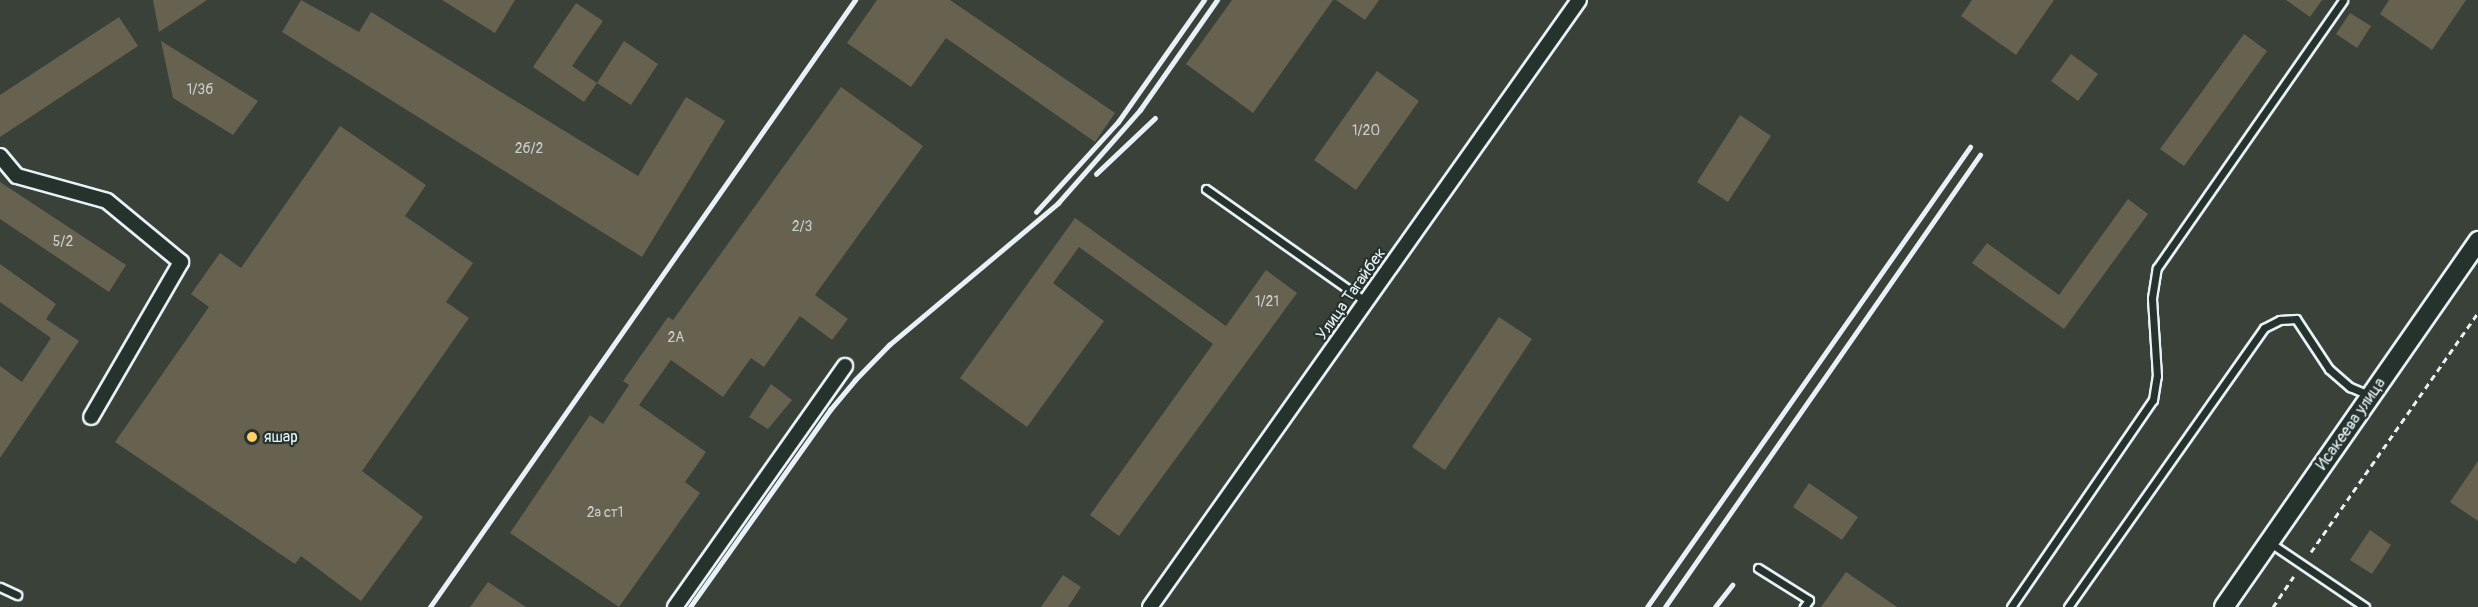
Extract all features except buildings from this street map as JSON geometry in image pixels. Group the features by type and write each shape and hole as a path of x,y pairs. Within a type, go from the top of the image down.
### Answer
{"street":[{"name":"Улица Тагайбек","path":"1150,607 1579,0"},
{"path":"0,156 17,176 107,201 181,262 91,417"},
{"name":"Исакеева улица","path":"2224,607 2478,241"},
{"path":"675,607 845,366"}],"lane":[{"path":"2011,607 2153,400 2157,376 2152,298 2157,268 2343,0"},
{"path":"1206,189 1366,302"},
{"path":"2068,607 2264,328 2280,320 2296,319 2329,369 2350,387 2371,396"},
{"path":"2269,542 2365,607"},
{"path":"1758,568 1809,600 1804,607"},
{"path":"0,586 17,595"}],"path":[{"path":"2311,552 2478,312"},
{"path":"2273,607 2294,576"}],"shaded area":[{"path":"0,0 2478,0 2478,607 0,607"}],"railway":[{"path":"430,607 855,0"},
{"path":"1036,212 1118,122 1204,0"},
{"path":"690,607 830,410 855,380 889,345 1058,203 1140,110 1217,0"},
{"path":"1096,174 1155,118"},
{"path":"1647,607 1970,147"},
{"path":"1665,607 1980,155"},
{"path":"1715,607 1732,585"}],"place":[{"name":"яшар","path":"252,437"}]}
